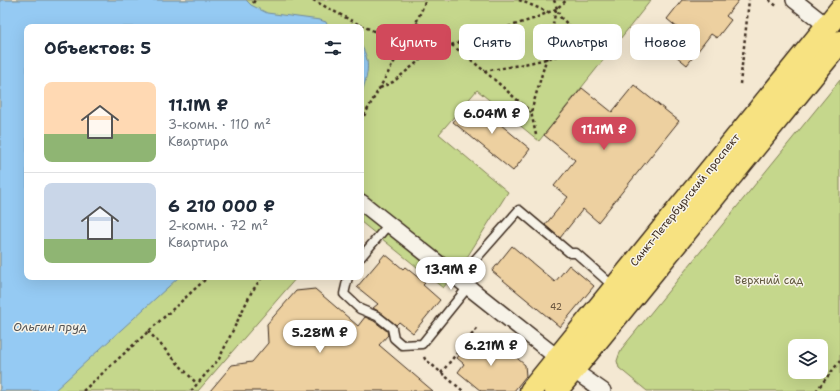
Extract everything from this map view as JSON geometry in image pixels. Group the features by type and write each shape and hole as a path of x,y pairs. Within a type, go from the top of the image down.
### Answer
{"main road":[{"name":"Санкт-Петербургский проспект","path":"556,391 565,364 614,288 837,28"},
{"name":"Санкт-Петербургский проспект","path":"531,391 565,364 837,28"}],"street":[{"path":"794,0 837,28"},
{"path":"364,204 565,364 603,391"}],"lane":[{"path":"347,280 344,294 360,309 377,316 392,328 394,338 402,345 422,344 463,283 519,210 570,253 576,253 614,288"},
{"path":"364,253 389,224"}],"path":[{"path":"313,0 358,24"},
{"path":"416,23 426,0"},
{"path":"519,0 548,12"},
{"path":"554,0 556,9 560,16 568,24"},
{"path":"451,45 533,19 556,9 567,0"},
{"path":"740,84 749,0"},
{"path":"553,24 556,9"},
{"path":"364,27 376,32"},
{"path":"451,45 484,70 531,112"},
{"path":"364,116 396,60"},
{"path":"380,88 393,82 420,60"},
{"path":"484,70 546,60 531,112 536,134"},
{"path":"83,391 205,280"},
{"path":"190,391 219,359 251,293 260,280"},
{"path":"441,373 478,327"},
{"path":"148,331 197,384"},
{"path":"425,359 461,390"},
{"path":"816,391 840,361"}],"green space":[{"path":"0,0 651,0 632,24 630,24 630,26 622,37 622,24 533,24 533,60 603,60 539,141 477,90 439,134 508,192 464,262 443,288 364,224 364,24 24,24 24,280 294,280 198,391 0,391"},
{"name":"Верхний сад","path":"840,80 840,391 647,391 619,368 617,361 623,347"}],"water":[{"name":"Ольгин пруд","path":"0,0 246,0 251,5 267,13 326,22 327,24 24,24 24,280 176,280 54,391 0,391"},
{"path":"364,52 367,64 367,76 364,86"}],"building":[{"path":"682,0 739,0 726,16 731,20 717,38 711,34 700,48 700,24 673,24 667,19"},
{"path":"681,60 691,60 687,65"},
{"path":"634,85 679,121 598,222 583,209 560,238 545,225 568,197 554,186 575,160 544,135 582,88 612,112"},
{"path":"471,100 530,149 513,171 453,122"},
{"path":"512,246 555,282 569,265 594,286 560,327 492,271"},
{"path":"385,254 403,269 405,267 425,283 423,285 440,300 413,333 399,322 396,325 373,308 378,304 357,287"},
{"path":"315,289 358,326 365,317 374,321 387,331 388,335 379,345 433,391 210,391 232,365 252,362 268,343 267,324 296,291"},
{"path":"486,337 501,350 504,347 525,365 526,376 514,391 481,391 458,372 464,364 457,358 472,340 480,344"}]}
